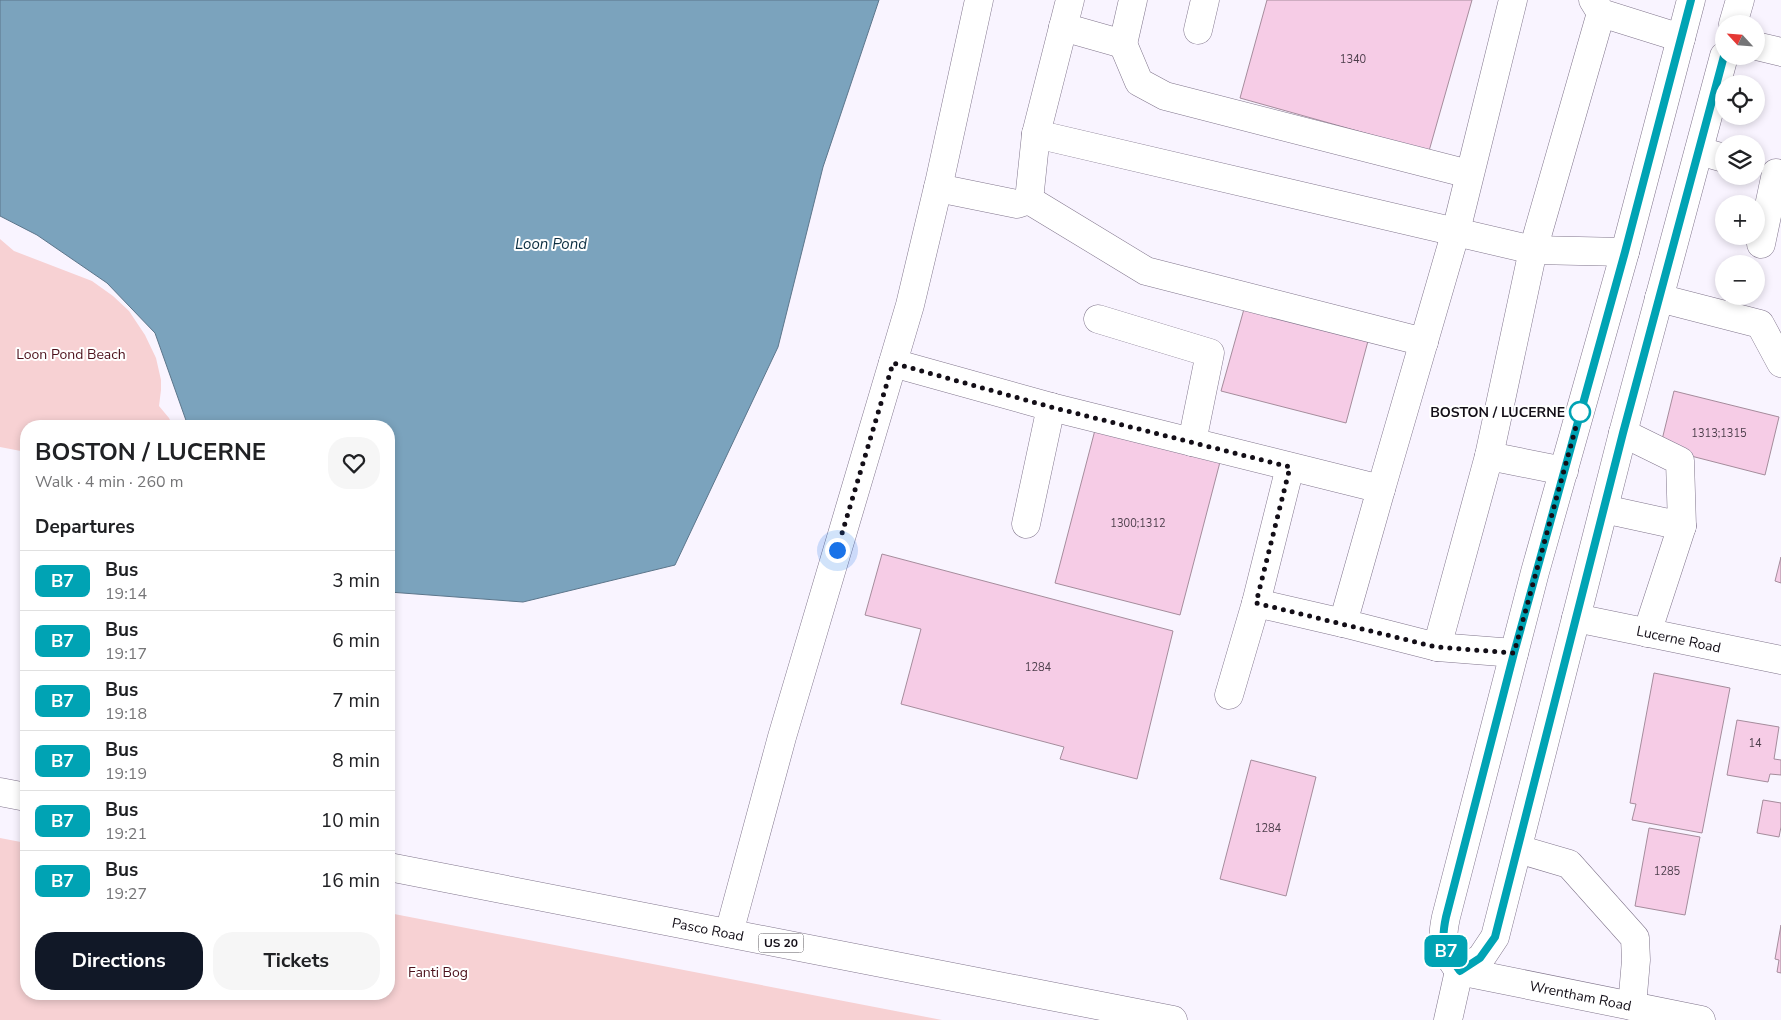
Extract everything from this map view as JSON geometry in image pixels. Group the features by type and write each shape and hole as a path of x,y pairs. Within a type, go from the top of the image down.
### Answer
{"main road":[{"path":"729,933 782,737 910,305 979,0"},
{"path":"1029,200 1036,134 1070,0"},
{"path":"1133,0 1123,44 1139,82 1165,96 1470,174"},
{"path":"1198,30 1205,0"},
{"path":"1343,623 1456,232 1513,0"},
{"path":"1460,971 1446,953 1443,933 1514,653 1625,252 1691,0"},
{"path":"1736,15 1740,0"},
{"path":"1436,647 1489,456 1533,250 1597,6 1682,38"},
{"path":"1063,27 1123,44"},
{"path":"1765,48 1781,52"},
{"path":"1448,1020 1460,971 1480,958 1495,937 1659,298 1711,154 1723,65"},
{"path":"1036,134 1533,250 1625,252"},
{"path":"1765,212 1771,165"},
{"path":"938,188 1017,204 1029,200 1146,271 1424,342"},
{"path":"1659,298 1760,324 1781,363"},
{"path":"1098,320 1210,353 1192,442"},
{"path":"893,363 1051,407 1381,489"},
{"path":"1026,524 1051,407"},
{"path":"1623,433 1680,461 1682,526 1647,633"},
{"path":"1489,456 1564,471"},
{"path":"1229,695 1256,603 1290,467"},
{"path":"1604,509 1682,526"},
{"path":"1256,603 1436,647 1514,653"},
{"name":"Lucerne Road","path":"1576,618 1781,660"},
{"path":"0,792 20,796"},
{"path":"1518,849 1568,864 1635,938 1636,960 1632,1006"},
{"name":"Pasco Road","path":"395,868 729,933 1091,1012 1173,1020"},
{"name":"Wrentham Road","path":"1460,971 1687,1019"}],"green space":[{"name":"Loon Pond Beach","path":"0,239 14,251 92,281 113,296 129,311 145,335 156,358 161,380 159,406 170,420 20,420 20,451 0,447"},
{"name":"Fanti Bog","path":"0,838 20,842 20,1000 395,1000 395,914 942,1020 0,1020"}],"water":[{"name":"Loon Pond","path":"0,0 879,0 823,167 778,347 675,565 523,602 395,592 395,420 186,420 155,333 107,283 37,235 0,216"}],"building":[{"path":"1267,0 1472,0 1429,151 1240,98"},
{"path":"1244,309 1368,341 1346,423 1221,391"},
{"path":"1674,391 1779,417 1765,475 1660,448"},
{"path":"1095,430 1220,462 1180,615 1055,583"},
{"path":"882,554 1173,631 1137,779 1060,759 1064,747 901,704 921,629 865,615"},
{"path":"1781,557 1781,583 1775,581"},
{"path":"1654,673 1730,688 1702,833 1632,820 1636,804 1630,803"},
{"path":"1737,720 1779,727 1774,759 1781,760 1781,775 1770,774 1768,782 1727,775"},
{"path":"1251,760 1316,777 1286,896 1220,879"},
{"path":"1763,800 1781,803 1779,837 1757,833"},
{"path":"1649,828 1700,837 1685,915 1635,906"},
{"path":"1781,925 1781,973 1777,972 1779,960 1775,959"}],"bus line":[{"name":"B7","path":"1691,0 1625,252 1540,553 1446,917 1443,942 1446,953 1460,971 1480,958 1495,937 1623,433 1722,65"}],"place":[{"name":"BOSTON / LUCERNE","path":"1580,412"}],"route":[{"path":"837,550 893,363 1051,407 1290,467 1256,603 1436,647 1514,653 1580,412"}]}
